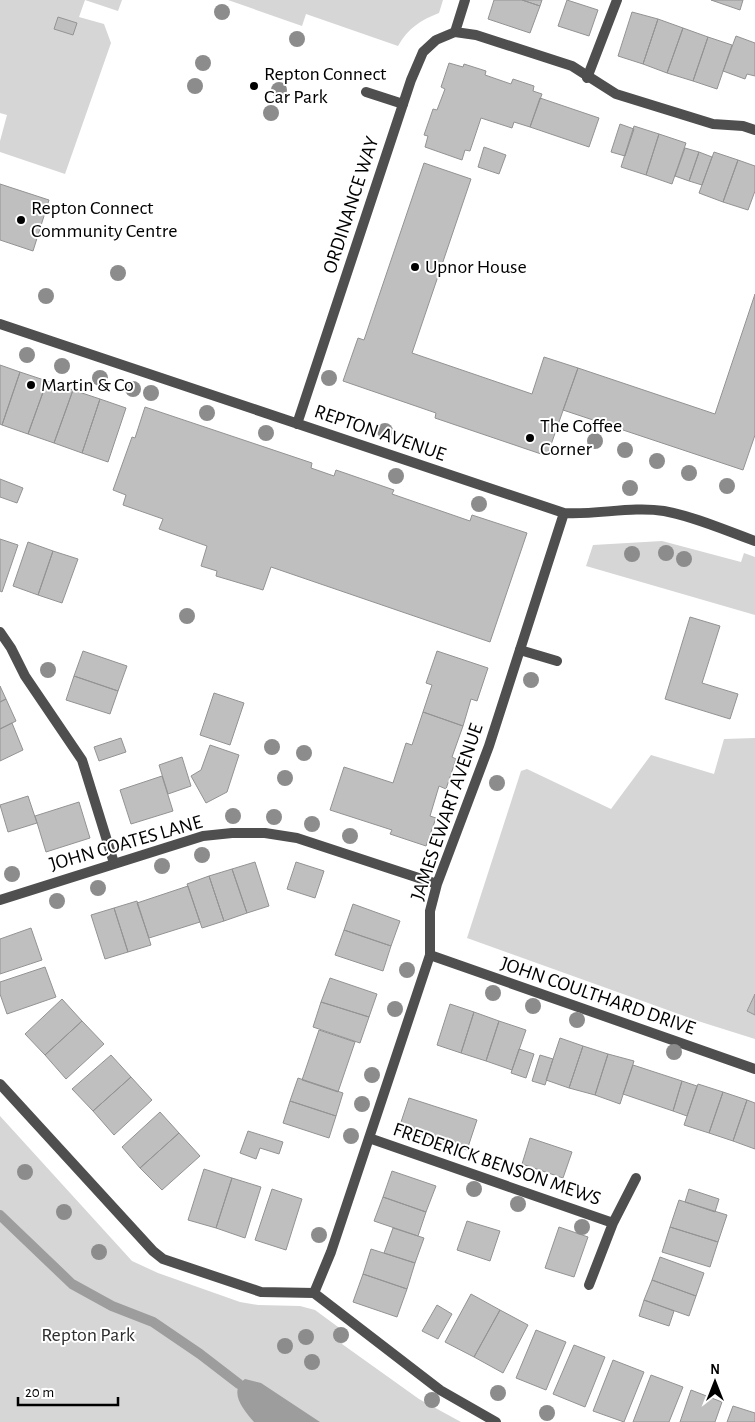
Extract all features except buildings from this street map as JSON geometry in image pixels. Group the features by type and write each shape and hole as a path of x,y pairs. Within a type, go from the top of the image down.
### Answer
{"street":[{"path":"465,0 455,32 476,35 572,66 587,78 625,97 713,124 743,126 755,130"},
{"path":"587,78 617,0"},
{"name":"ORDINANCE WAY","path":"297,424 403,104 423,52 436,40 455,32"},
{"path":"366,92 403,104"},
{"name":"REPTON AVENUE","path":"0,324 564,513 589,515 622,511 663,511 755,541"},
{"name":"JAMES EWART AVENUE","path":"314,1293 369,1138 430,955 430,910 437,884 489,746 564,513"},
{"path":"0,632 11,648 25,676 82,760 114,863"},
{"path":"520,650 557,661"},
{"name":"JOHN COATES LANE","path":"0,900 203,836 232,833 264,833 306,841 437,884"},
{"name":"JOHN COULTHARD DRIVE","path":"430,955 755,1069"},
{"path":"0,1084 64,1156 153,1251 163,1259 261,1292 314,1293 440,1390 496,1422"},
{"name":"FREDERICK BENSON MEWS","path":"369,1138 613,1223"},
{"name":"FREDERICK BENSON MEWS","path":"590,1285 613,1223 636,1178"}],"green space":[{"path":"0,0 85,0 79,17 104,24 111,43 65,174 0,152 0,141 7,115 0,113"},
{"path":"85,0 122,0 118,11"},
{"path":"228,0 443,0 439,13 416,25 406,34 398,46 306,14 302,26"},
{"path":"662,541 741,562 744,553 755,557 755,615 586,566 593,545"},
{"path":"755,738 755,994 747,1010 755,1015 755,1039 701,1022 467,938 521,771 527,769 611,809 651,755 714,774 724,739"},
{"name":"Repton Park","path":"0,1116 132,1261 158,1273 240,1302 258,1305 300,1306 315,1310 349,1335 342,1344 419,1399 461,1422 0,1422"}],"shaded area":[{"path":"245,1379 261,1383 320,1422 254,1422 242,1406 237,1395 240,1384"}],"waterway":[{"path":"0,1215 72,1284 112,1306 153,1322 200,1354 239,1384"}],"place":[{"name":"Repton Connect Car Park","path":"254,86"},
{"name":"Repton Connect Community Centre","path":"21,220"},
{"name":"Upnor House","path":"415,267"},
{"name":"Martin & Co","path":"31,385"},
{"name":"The Coffee Corner","path":"530,438"}]}
